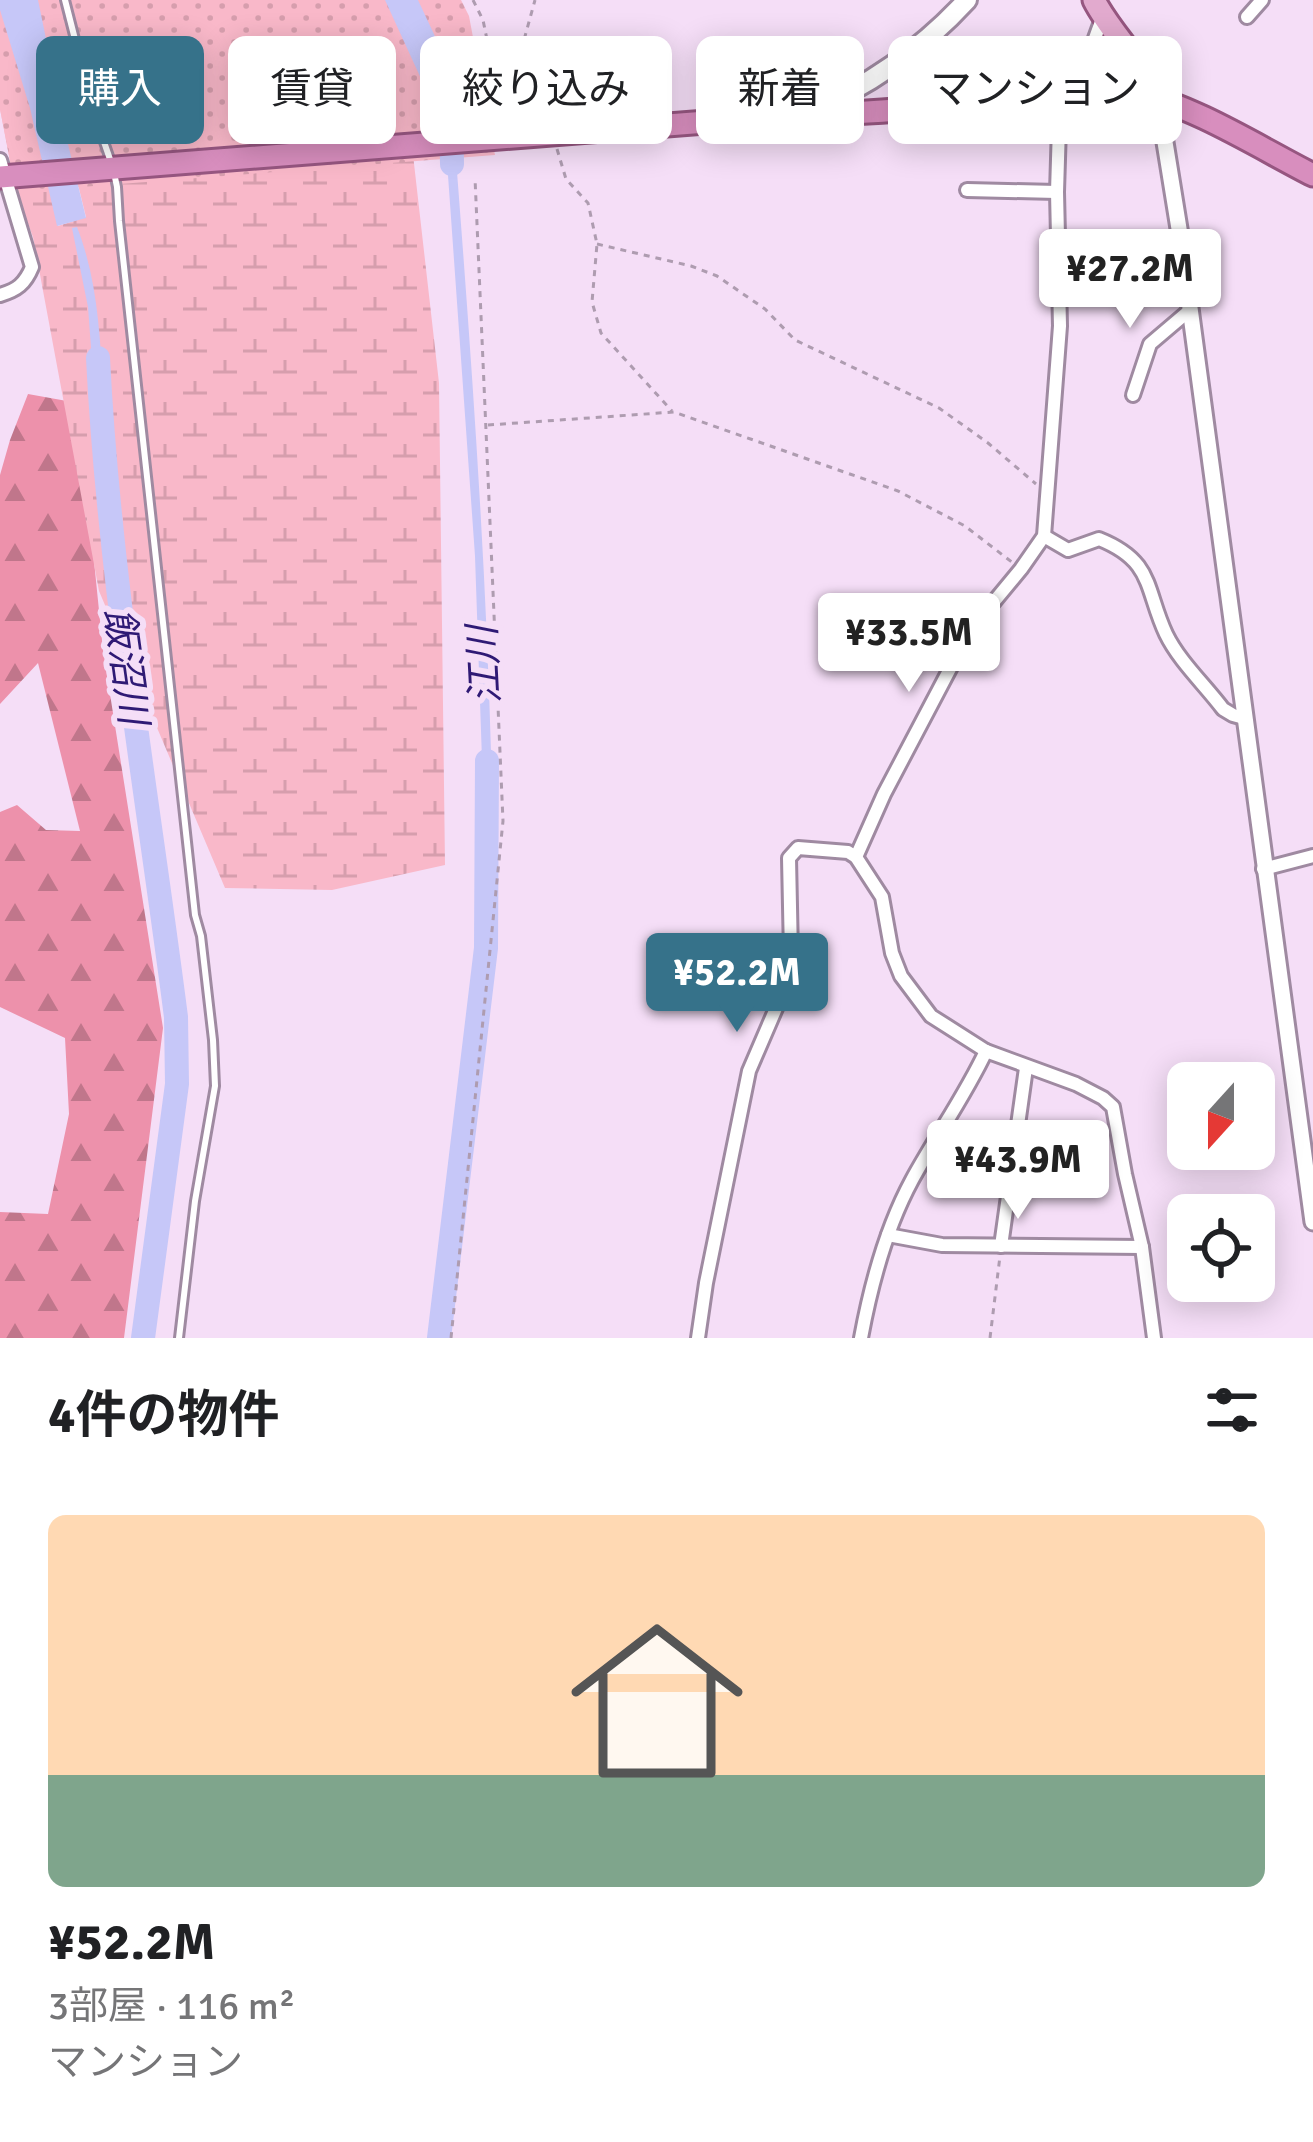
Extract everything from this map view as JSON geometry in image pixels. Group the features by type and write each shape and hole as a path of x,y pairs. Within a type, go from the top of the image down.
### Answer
{"highway":[{"path":"1182,110 1313,175"},
{"path":"5,172 440,144"}],"main road":[{"path":"864,82 942,25 967,0"},
{"path":"1100,7 1120,36"}],"street":[{"path":"1247,17 1262,0"},
{"path":"1089,36 1100,7"},
{"path":"1167,149 1175,131 1201,118"},
{"path":"856,857 953,663 978,621 1044,536 1060,326 1057,192 1062,144"},
{"path":"1166,144 1313,1222"},
{"path":"0,295 16,290 32,267 5,172"},
{"path":"967,190 1057,192"},
{"path":"1133,395 1150,344 1190,310"},
{"path":"1044,536 1068,550 1099,539 1145,573 1167,636 1223,709 1244,718"},
{"path":"698,1338 749,1071 785,985 791,955 789,858 798,848 848,852 856,857 882,897 901,976 932,1016 986,1051 1076,1084 1113,1108 1142,1247 1154,1338"},
{"path":"1263,868 1313,856"},
{"path":"861,1338 873,1280 910,1184 986,1051"},
{"path":"1001,1246 1026,1067"},
{"path":"888,1235 942,1245 1142,1247"}],"lane":[{"path":"65,0 107,169 117,187 215,1086 179,1338"}],"path":[{"path":"473,0 486,36"},
{"path":"524,36 535,0"},
{"path":"556,144 566,179 588,203 597,244 592,302 601,333 674,412"},
{"path":"451,1338 503,820 475,178"},
{"path":"597,244 717,276 765,309 795,340 939,408 1047,493"},
{"path":"486,425 674,412 898,491 965,526 1021,569"},
{"path":"990,1338 1001,1246"}],"green space":[{"path":"0,0 461,0 473,36 420,36 420,144 493,144 495,155 16,192 0,109"},
{"path":"0,10 58,226 86,217 68,144 204,144 204,125 228,122 228,144 396,144 396,103 407,102 439,383 445,865 332,890 225,888 99,591 33,237 16,192 0,109"},
{"path":"28,394 78,403 103,650 163,1028 124,1338 0,1338 0,1212 48,1214 69,1114 65,1038 0,1007 0,812 17,805 46,830 80,831 38,663 0,704 0,475"}],"water":[{"path":"0,0 38,0 45,36 36,36 36,134 30,108"},
{"path":"385,0 418,0 435,36 420,36 420,76"},
{"path":"38,144 68,144 86,218 57,226"},
{"path":"446,144 455,144 466,297 492,790 483,789 475,556"},
{"path":"77,227 93,286 103,388 94,388 88,307 72,228"}],"waterway":[{"name":"江川","path":"452,144 452,164"},
{"name":"飯沼川","path":"98,358 120,606 176,1017 177,1084 143,1338"},
{"name":"江川","path":"439,1338 486,948 487,761"}]}
